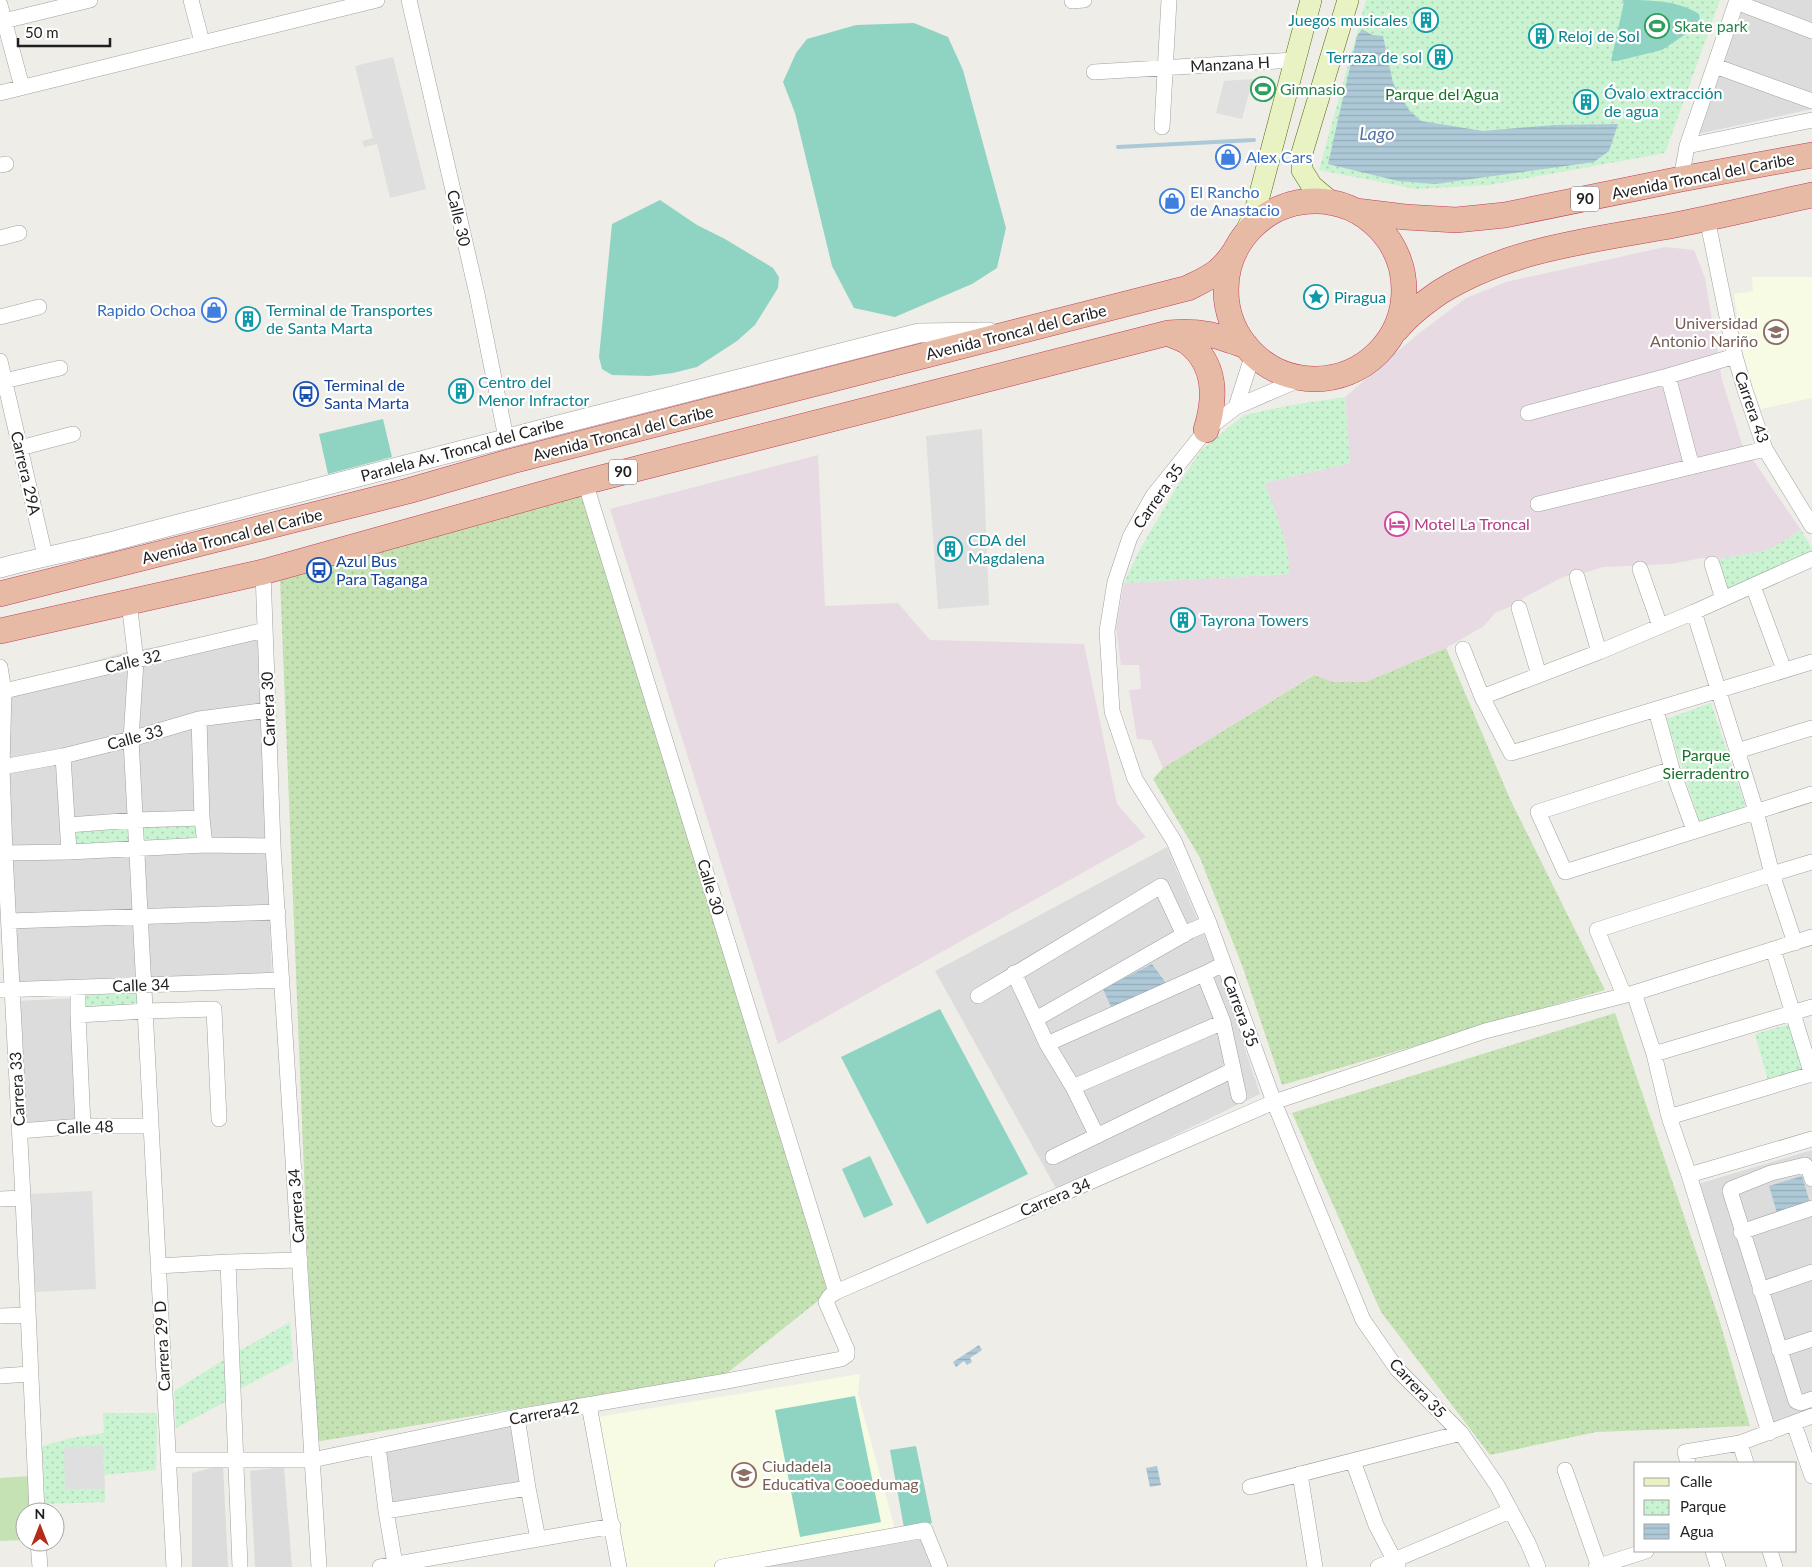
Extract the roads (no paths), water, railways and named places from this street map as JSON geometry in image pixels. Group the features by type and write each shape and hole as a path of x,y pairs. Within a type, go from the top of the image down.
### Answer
{"highway":[{"name":"Avenida Troncal del Caribe","path":"1356,211 1405,217 1456,220 1505,215 1681,179 1812,155"},
{"path":"1387,343 1397,327 1403,308 1405,289 1403,270 1396,252 1386,235 1373,222 1356,211 1331,202 1315,201 1282,207 1254,225 1239,245 1227,276 1226,300 1230,317 1237,332 1250,350 1268,365 1285,373 1303,378 1323,379 1343,375 1361,367 1376,355 1387,343 1405,319 1424,302 1459,280 1499,263 1544,250 1812,195"},
{"name":"Avenida Troncal del Caribe","path":"0,594 408,491 512,461 1188,288 1211,277 1225,266 1239,245"},
{"name":"90","path":"0,631 264,572 585,482 1168,333 1205,332 1250,350"},
{"path":"1168,333 1191,346 1200,355 1210,373 1214,392 1212,412 1206,430"}],"main road":[{"path":"1239,245 1255,212 1311,0"},
{"path":"1331,202 1312,186 1302,170 1302,153 1348,0"}],"street":[{"path":"2,22 90,0"},
{"path":"191,0 202,42"},
{"path":"0,93 378,0"},
{"name":"Calle 30","path":"409,0 477,294 506,438"},
{"path":"1072,0 1084,0"},
{"path":"1162,126 1169,0"},
{"path":"1681,179 1687,146 1736,1 1812,31"},
{"path":"0,6 2,22 22,87"},
{"name":"Manzana H","path":"1094,72 1294,60"},
{"path":"1715,66 1812,101"},
{"path":"1687,146 1812,120"},
{"name":"Carrera 43","path":"1707,218 1735,356 1765,449 1812,526"},
{"path":"0,238 19,233"},
{"path":"0,317 39,307"},
{"name":"Paralela Av. Troncal del Caribe","path":"0,568 119,540 506,438 919,333 1014,332"},
{"path":"1236,407 1250,350"},
{"path":"1528,413 1735,356"},
{"name":"Carrera 29A","path":"0,361 45,556"},
{"path":"4,381 60,368"},
{"path":"1668,376 1692,467"},
{"name":"Carrera 35","path":"1303,378 1236,407 1206,430 1153,496 1130,537 1115,582 1107,631 1112,711 1135,779 1174,841 1209,923 1274,1102 1363,1320 1397,1369 1461,1434 1497,1485 1528,1543 1538,1567"},
{"path":"20,448 73,434"},
{"path":"1538,504 1765,449"},
{"name":"Calle 30","path":"585,482 836,1292"},
{"path":"1482,697 1599,652 1812,560"},
{"path":"1712,564 1723,599"},
{"path":"1640,569 1660,626"},
{"name":"Carrera 30","path":"264,572 273,846"},
{"path":"1577,577 1599,652"},
{"path":"1753,586 1784,670"},
{"name":"Carrera 29 D","path":"129,602 136,661 131,739 174,1567"},
{"path":"1519,608 1539,675"},
{"path":"1694,612 1756,811 1772,874 1795,942"},
{"name":"Calle 32","path":"2,692 266,630"},
{"path":"1463,649 1482,697 1511,754 1812,662"},
{"name":"Carrera 33","path":"0,667 5,853 9,921 6,990 8,1060 20,1131 36,1502"},
{"name":"Calle 33","path":"2,767 63,756 199,719 268,710"},
{"path":"1656,710 1672,768 1694,830"},
{"path":"199,719 202,818 205,845"},
{"path":"1737,751 1812,728"},
{"path":"63,756 70,852"},
{"path":"1672,768 1538,812 1565,872 1812,794"},
{"path":"68,825 202,818"},
{"path":"5,853 70,852 205,845 273,846"},
{"name":"Carrera 34","path":"273,846 319,1567"},
{"path":"1769,1433 1689,1175 1669,1117 1654,1054 1629,994 1597,930 1812,862"},
{"path":"978,996 1161,886 1184,935"},
{"path":"9,921 278,912"},
{"path":"1036,1019 1184,935 1209,923"},
{"name":"Carrera 34","path":"836,1292 1274,1102 1485,1030 1629,994 1812,937"},
{"path":"1669,1117 1812,1074 1773,949"},
{"path":"1048,1044 1224,964"},
{"path":"1014,973 1048,1044 1073,1087 1097,1136"},
{"path":"1204,974 1223,1022 1239,1096"},
{"name":"Calle 34","path":"6,990 282,980"},
{"path":"78,987 83,1126"},
{"path":"1654,1054 1812,1006"},
{"path":"78,1015 146,1010 214,1009 219,1119"},
{"path":"1073,1087 1223,1022"},
{"path":"1053,1156 1233,1070"},
{"name":"Calle 48","path":"20,1131 83,1126 151,1126"},
{"path":"1689,1175 1812,1139"},
{"path":"1764,1153 1771,1173"},
{"path":"1812,1179 1809,1169 1805,1165 1771,1173 1730,1189 1741,1232 1796,1401 1801,1403 1812,1399"},
{"path":"0,1199 23,1198"},
{"path":"1741,1232 1812,1208"},
{"path":"158,1266 300,1260"},
{"path":"228,1262 240,1567"},
{"path":"1760,1290 1812,1272"},
{"name":"Carrera42","path":"168,1460 312,1460 518,1417 841,1359 847,1355 847,1350 826,1302 836,1292"},
{"path":"0,1316 28,1315"},
{"path":"1779,1350 1812,1339"},
{"path":"0,1376 30,1374"},
{"path":"590,1405 620,1567"},
{"path":"1686,1458 1740,1443 1812,1416"},
{"path":"518,1417 528,1488 538,1539"},
{"path":"1794,1424 1812,1476"},
{"path":"1250,1486 1461,1434"},
{"path":"1740,1443 1746,1462"},
{"path":"378,1446 386,1511 388,1565 428,1562 538,1539 613,1526"},
{"path":"1352,1461 1376,1524 1396,1563"},
{"path":"1565,1470 1598,1567 1643,1552"},
{"path":"1300,1474 1315,1567"},
{"path":"386,1511 528,1488"},
{"path":"1378,1567 1396,1563 1510,1511"},
{"path":"722,1567 778,1562 925,1530 940,1567"},
{"path":"39,1552 40,1567"},
{"path":"1713,1552 1718,1567"},
{"path":"1770,1552 1775,1567"}],"water":[{"name":"Lago","path":"1362,29 1372,35 1383,36 1393,83 1409,110 1421,121 1483,131 1554,125 1618,124 1609,151 1594,162 1435,184 1398,181 1328,164 1357,36"},
{"path":"1152,964 1166,983 1112,1009 1103,989"},
{"path":"1802,1176 1810,1203 1777,1213 1769,1186"},
{"path":"979,1345 982,1350 970,1358 972,1362 967,1365 964,1361 956,1367 953,1362"},
{"path":"1157,1466 1161,1485 1150,1487 1146,1468"}],"waterway":[{"path":"1118,147 1254,140"}],"place":[{"name":"Juegos musicales","path":"1426,20"},
{"name":"Skate park","path":"1657,26"},
{"name":"Reloj de Sol","path":"1541,36"},
{"name":"Terraza de sol","path":"1440,57"},
{"name":"Gimnasio","path":"1263,89"},
{"name":"Óvalo extracción de agua","path":"1586,102"},
{"name":"Alex Cars","path":"1228,157"},
{"name":"El Rancho de Anastacio","path":"1172,201"},
{"name":"Piragua","path":"1316,297"},
{"name":"Rapido Ochoa","path":"214,310"},
{"name":"Terminal de Transportes de Santa Marta","path":"248,319"},
{"name":"Universidad Antonio Nariño","path":"1776,332"},
{"name":"Centro del Menor Infractor","path":"461,391"},
{"name":"Terminal de Santa Marta","path":"306,394"},
{"name":"Motel La Troncal","path":"1397,524"},
{"name":"CDA del Magdalena","path":"950,549"},
{"name":"Azul Bus Para Taganga","path":"319,570"},
{"name":"Tayrona Towers","path":"1183,620"},
{"name":"Ciudadela Educativa Cooedumag","path":"744,1475"}],"park label":[{"name":"Parque del Agua","path":"1442,94"},
{"name":"Parque Sierradentro","path":"1706,764"}]}
